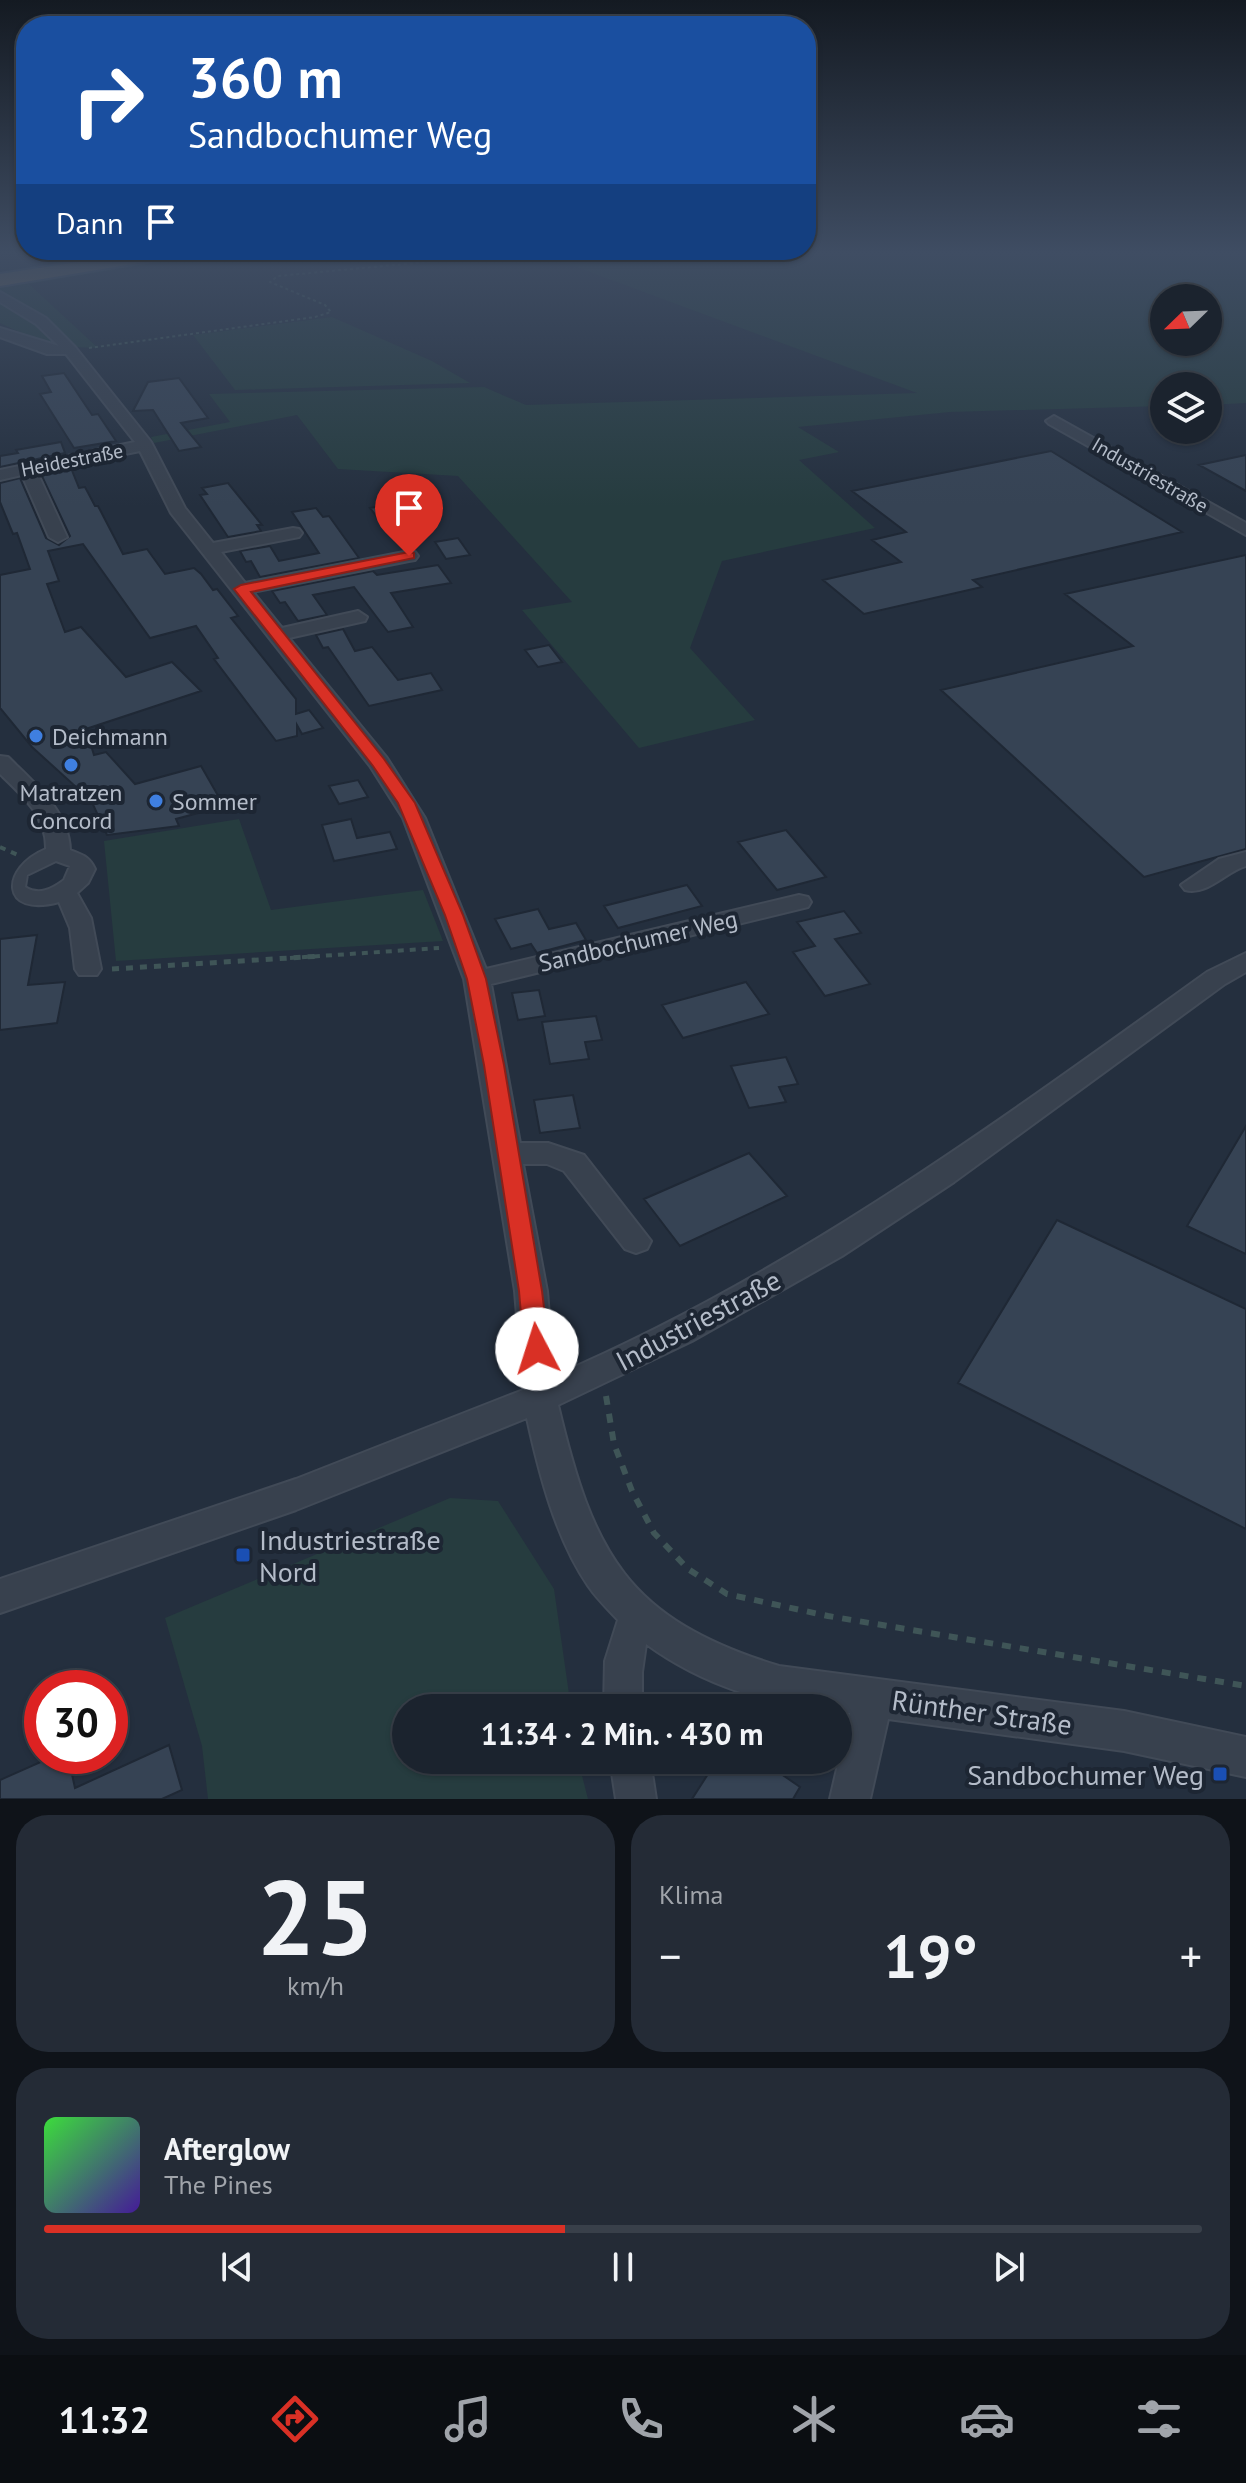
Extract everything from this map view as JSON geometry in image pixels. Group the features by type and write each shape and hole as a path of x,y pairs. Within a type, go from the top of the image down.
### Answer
{"street":[{"path":"16,338 52,351 70,350"},
{"path":"58,338 145,445 177,509 379,763 407,803 477,979 531,1291 540,1400"},
{"name":"Industriestraße","path":"1054,421 1246,530"},
{"name":"Heidestraße","path":"0,475 145,445"},
{"path":"28,470 58,537"},
{"path":"210,549 293,533"},
{"path":"241,589 409,556"},
{"path":"276,635 358,617"},
{"path":"0,762 34,796 53,822 58,854"},
{"path":"58,854 72,857 83,869 82,877 63,892 50,896 24,896 5,887 17,868 29,860 58,854"},
{"path":"1193,885 1227,864 1246,859"},
{"path":"63,892 76,907 88,969"},
{"name":"Sandbochumer Weg","path":"477,979 799,902"},
{"name":"Industriestraße","path":"0,1596 409,1452 540,1400 601,1371 770,1284 911,1199 1216,978 1246,961"},
{"path":"507,1153 548,1154 574,1163 636,1241"},
{"name":"Rünther Straße","path":"540,1400 556,1470 576,1525 601,1574 639,1617 668,1638 722,1667 779,1685 1124,1731 1246,1757"},
{"path":"623,1694 623,1654 627,1635 639,1617"},
{"path":"850,1799 873,1697"},
{"path":"632,1774 636,1799"}],"path":[{"path":"70,350 159,338"},
{"path":"0,847 29,860"},
{"path":"88,969 465,945"},
{"path":"601,1371 614,1444 632,1491 654,1533 688,1569 727,1594 873,1624 1246,1686"}],"green space":[{"path":"32,338 87,338 98,348 49,346"},
{"path":"195,338 380,338 432,361 470,383 235,390"},
{"path":"768,338 1150,338 1150,356 1222,356 1222,338 1246,338 1246,403 1222,404 1222,372 1150,372 1150,406 950,412 798,427 839,452 799,460 875,528 722,561 690,648 755,720 639,748 522,610 572,602 458,476 338,469 297,415 154,443 151,437 230,422 209,394 484,387 526,405 917,393"},
{"path":"239,819 271,910 423,890 443,941 116,961 104,841"},
{"path":"450,1498 498,1501 554,1589 569,1694 392,1694 392,1774 582,1774 588,1799 208,1799 202,1746 165,1618"}],"building":[{"path":"64,373 92,415 98,414 116,441 74,448 40,394 51,392 42,376"},
{"path":"179,378 208,418 181,423 201,447 179,451 153,410 133,411 148,382"},
{"path":"61,442 65,453 0,467 0,456"},
{"path":"1051,451 1182,532 973,580 982,587 864,614 823,580 901,562 872,540 906,532 852,491"},
{"path":"1246,455 1246,491 1199,465"},
{"path":"71,468 79,488 85,487 95,506 98,506 123,554 147,549 165,574 194,568 201,574 238,616 231,618 296,699 296,714 309,710 323,728 302,734 297,725 297,736 276,741 214,659 218,658 196,626 150,638 83,544 48,551 59,581 47,584 65,632 81,627 126,677 172,662 201,691 86,729 94,755 106,752 135,784 201,766 224,806 176,819 179,826 107,835 84,785 76,787 32,747 0,708 0,575 30,569 17,533 13,534 0,502 0,483 20,478 46,538 59,545 70,536 41,474"},
{"path":"228,483 262,525 257,525 261,531 228,537 200,495 207,494 202,488"},
{"path":"399,503 413,520 384,526 370,508"},
{"path":"316,508 323,517 329,516 359,558 260,577 251,561 246,562 240,551 270,546 279,561 319,553 292,512"},
{"path":"458,538 470,555 446,559 435,542"},
{"path":"1246,555 1246,849 1144,877 941,690 1133,646 1065,594"},
{"path":"438,565 451,583 391,593 413,627 388,632 354,587 313,595 327,615 298,621 285,602 280,603 272,591 373,571 377,575"},
{"path":"343,629 355,651 372,647 398,680 431,673 442,690 369,706 328,647 323,648 316,635"},
{"path":"549,645 562,662 538,667 525,650"},
{"path":"358,780 368,797 339,804 329,786"},
{"path":"351,819 357,838 390,832 397,849 334,861 322,825"},
{"path":"786,830 826,877 777,890 738,842"},
{"path":"687,885 702,906 618,928 604,906"},
{"path":"538,909 549,929 576,923 586,940 537,953 531,944 511,949 495,919"},
{"path":"844,911 861,933 835,939 870,984 825,996 793,952 815,946 797,922"},
{"path":"37,935 28,985 65,982 57,1023 0,1030 0,939"},
{"path":"746,982 769,1014 683,1038 662,1005"},
{"path":"539,990 545,1016 518,1020 512,993"},
{"path":"596,1016 602,1040 585,1042 589,1059 550,1064 542,1022"},
{"path":"786,1057 798,1084 779,1087 786,1102 749,1108 731,1066"},
{"path":"573,1095 580,1128 540,1133 534,1100"},
{"path":"1246,1126 1246,1254 1187,1226"},
{"path":"749,1153 787,1196 680,1246 644,1199"},
{"path":"1057,1220 1246,1309 1246,1529 958,1383"},
{"path":"169,1745 182,1790 162,1799 0,1799 0,1780 24,1769 24,1774 72,1774 75,1788 106,1774 128,1774 128,1764"},
{"path":"708,1774 781,1774 800,1787 793,1799 692,1799"}],"place":[{"name":"Deichmann","path":"36,736"},
{"name":"Matratzen Concord","path":"71,765"},
{"name":"Sommer","path":"156,801"},
{"name":"Industriestraße Nord","path":"243,1555"},
{"name":"Sandbochumer Weg","path":"1220,1774"}],"route":[{"path":"409,556 241,589 407,803 454,915 477,979 494,1065 531,1291 537,1349"}]}
